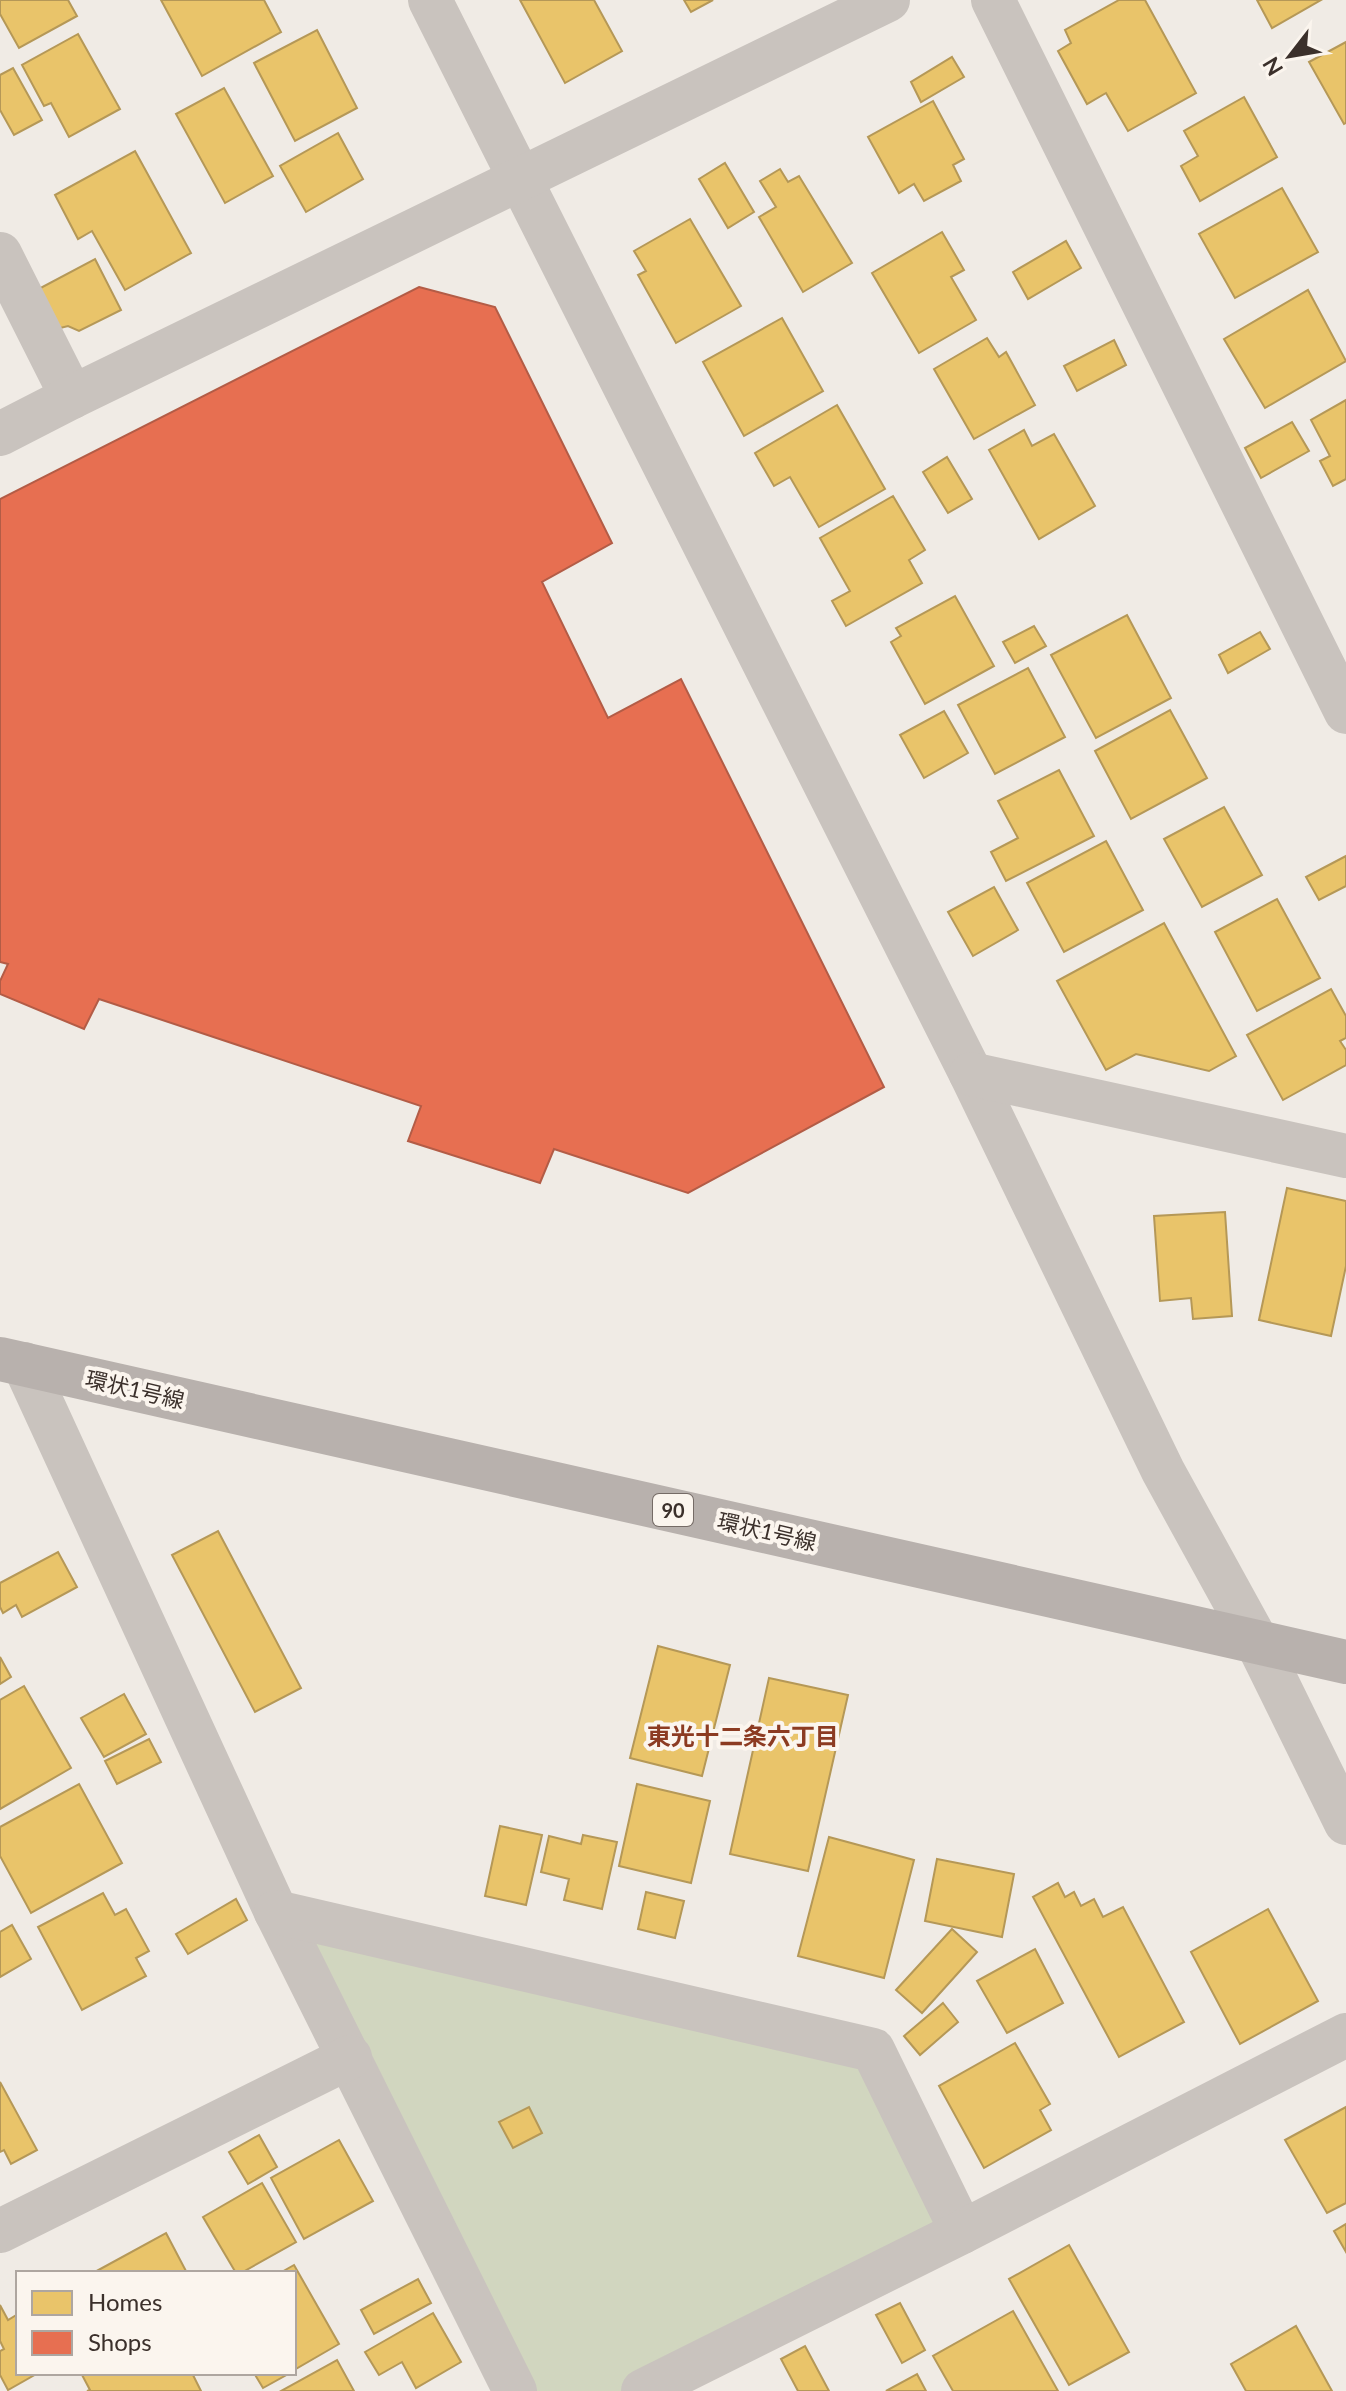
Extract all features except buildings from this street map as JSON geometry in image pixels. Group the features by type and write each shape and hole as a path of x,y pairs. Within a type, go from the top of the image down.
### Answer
{"main road":[{"name":"環状1号線","path":"12,1361 1346,1662"}],"street":[{"path":"430,0 971,1074 1163,1471 1257,1642 1346,1823"},
{"path":"0,434 888,0"},
{"path":"993,0 1346,712"},
{"path":"0,254 72,397"},
{"path":"971,1074 1346,1156"},
{"path":"12,1361 276,1912 515,2391"},
{"path":"276,1912 873,2050 962,2232"},
{"path":"643,2391 1346,2035"},
{"path":"0,2231 350,2057"}],"green space":[{"path":"276,1912 873,2050 962,2232 643,2391 515,2391"}],"district":[{"name":"東光十二条六丁目","path":"743,1735"}]}
